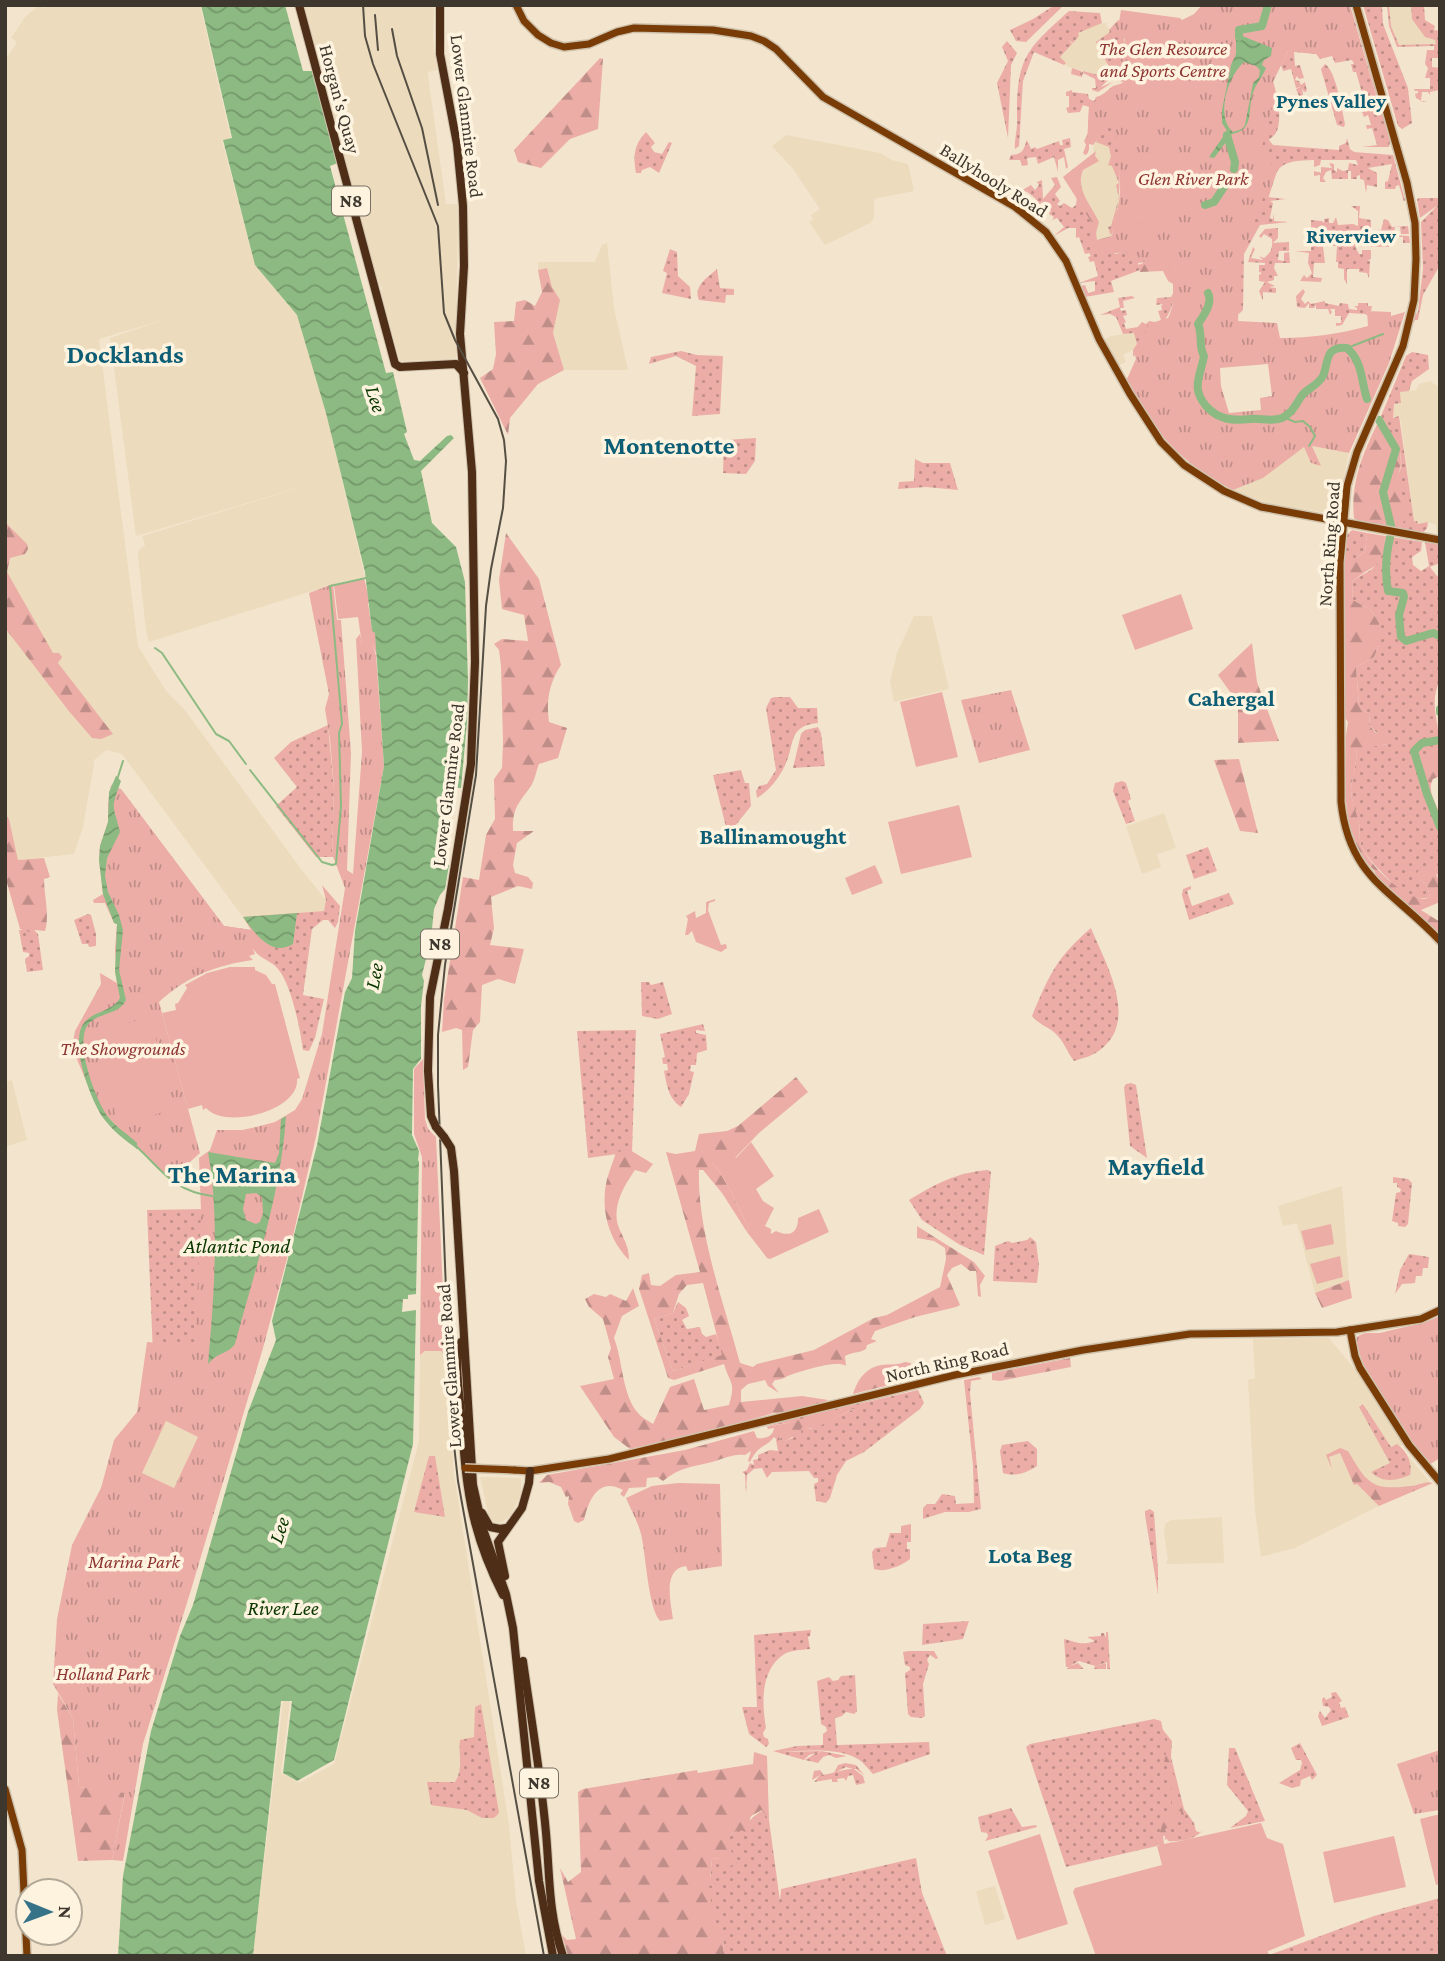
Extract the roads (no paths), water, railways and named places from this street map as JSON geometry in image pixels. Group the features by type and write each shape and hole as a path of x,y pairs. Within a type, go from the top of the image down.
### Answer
{"highway":[{"name":"Horgan's Quay","path":"299,5 395,364 400,367 456,365"},
{"name":"Lower Glanmire Road","path":"440,5 440,54 457,144 463,206 464,266 460,320 473,482 474,722 471,764 452,883 430,997 428,1071 431,1116 451,1148 454,1171 463,1340 477,1508 503,1582 509,1608 517,1656 539,1881 553,1956"},
{"name":"N8","path":"456,365 460,361 461,352"},
{"path":"456,365 464,373"},
{"path":"463,1340 457,1356 457,1368 468,1499 477,1536 489,1568 509,1608"},
{"name":"N8","path":"510,1593 498,1542 522,1508 530,1471"},
{"name":"Lower Glanmire Road","path":"474,1479 481,1511 510,1593 522,1657 546,1832 552,1916 564,1956"},
{"path":"481,1511 490,1527 500,1530 506,1528"}],"main road":[{"name":"Ballyhooly Road","path":"516,5 532,30 555,44 579,47 631,28 690,28 741,34 771,45 823,97 1015,207 1046,232 1066,261 1099,339 1131,396 1156,435 1178,460 1212,484 1248,503 1275,511 1440,541"},
{"name":"North Ring Road","path":"1356,5 1407,183 1415,223 1416,259 1414,296 1403,346 1357,452 1346,492 1340,563 1341,802 1346,829 1355,854 1371,878 1440,941"},
{"path":"1346,492 1350,518 1355,525"},
{"name":"North Ring Road","path":"465,1468 530,1471 609,1459 955,1375 1038,1358 1182,1335 1305,1334 1350,1330 1421,1319 1440,1310"},
{"path":"1350,1330 1360,1368 1409,1445 1440,1482"},
{"path":"5,1789 22,1850 27,1956"}],"water":[{"name":"River Lee","path":"201,5 285,5 303,71 312,71 338,163 330,166 386,373 393,372 407,432 404,434 414,460 420,461 447,436 454,438 421,471 432,523 456,547 465,582 467,722 461,788 450,788 446,792 436,851 442,862 449,865 445,889 434,909 431,939 422,975 421,1059 413,1069 412,1135 419,1151 416,1294 403,1299 402,1312 416,1310 413,1444 334,1760 297,1781 283,1773 292,1701 281,1701 253,1956 118,1956 123,1876 151,1731 180,1636 193,1605 248,1412 276,1340 272,1321 317,1145 345,992 352,978 355,931 384,766 375,633 372,631 365,572 326,413 297,315 255,265 223,140 232,138"},
{"path":"1239,28 1240,35 1272,48 1271,56 1264,60 1262,65 1266,68 1254,90 1247,124 1244,128 1239,132 1232,134 1214,158 1209,157 1227,131 1222,123 1222,110 1231,65 1236,54 1236,31","holes":["1244,62 1260,70 1259,77 1253,83 1245,125 1233,132 1228,125 1224,107 1229,86"]},
{"path":"116,776 121,781 114,807 120,832 107,858 105,876 108,892 123,930 119,970 126,1000 118,1009 96,1018 87,1026 84,1046 93,1087 104,1110 112,1122 137,1143 137,1149 111,1127 99,1111 88,1087 79,1047 79,1036 86,1021 112,1006 120,998 115,972 117,924 114,923 103,894 99,860 100,846 108,822 109,792"},
{"path":"297,913 293,944 277,948 264,941 243,917"},
{"name":"Atlantic Pond","path":"286,1116 279,1174 235,1344 208,1364 215,1230 208,1152 275,1163 279,1153 281,1119","holes":["256,1193 262,1197 263,1213 260,1222 256,1224 246,1220 243,1209 246,1194"]}],"waterway":[{"path":"1239,37 1239,30 1262,26 1268,5"},
{"path":"1227,135 1235,162 1234,169"},
{"path":"1205,205 1214,202 1228,181"},
{"path":"1208,293 1209,305 1198,324 1204,356 1198,388 1201,400 1216,414 1232,419 1274,420 1286,416 1303,394 1321,379 1331,352 1340,348 1347,348 1356,359 1367,399"},
{"path":"1347,348 1383,334"},
{"path":"1283,417 1295,422 1303,421 1310,427 1315,436 1309,446"},
{"path":"1379,420 1396,449 1383,492 1391,526"},
{"path":"1390,538 1386,564 1387,584 1388,591 1403,593 1399,615 1401,637 1406,641 1433,633 1440,636"},
{"path":"250,770 322,862 336,864 341,806 339,733 342,724 330,586 366,578"},
{"path":"155,648 162,653 216,734 229,741 246,764"},
{"path":"1440,740 1422,743 1414,751 1440,827"},
{"path":"117,780 123,761"},
{"path":"137,1147 178,1185 212,1196"}],"railway":[{"path":"363,5 365,36 373,64 438,226 444,313 455,340 498,419 506,461 503,508 486,606 476,775 445,965 438,1035 438,1085 451,1418 458,1481 544,1956"},
{"path":"375,15 378,50"},
{"path":"392,29 397,56 422,128 438,205"}],"district":[{"name":"Pynes Valley","path":"1331,101"},
{"name":"Riverview","path":"1351,236"},
{"name":"Docklands","path":"125,354"},
{"name":"Montenotte","path":"669,445"},
{"name":"Cahergal","path":"1231,698"},
{"name":"Ballinamought","path":"773,836"},
{"name":"Mayfield","path":"1156,1166"},
{"name":"The Marina","path":"232,1174"},
{"name":"Lota Beg","path":"1030,1555"}],"park label":[{"name":"The Glen Resource and Sports Centre","path":"1163,59"},
{"name":"Glen River Park","path":"1193,178"},
{"name":"The Showgrounds","path":"123,1048"},
{"name":"Marina Park","path":"134,1561"},
{"name":"Holland Park","path":"103,1673"}],"water label":[{"name":"Lee","path":"376,399"},
{"name":"Lee","path":"374,976"},
{"name":"Lee","path":"279,1530"}]}
